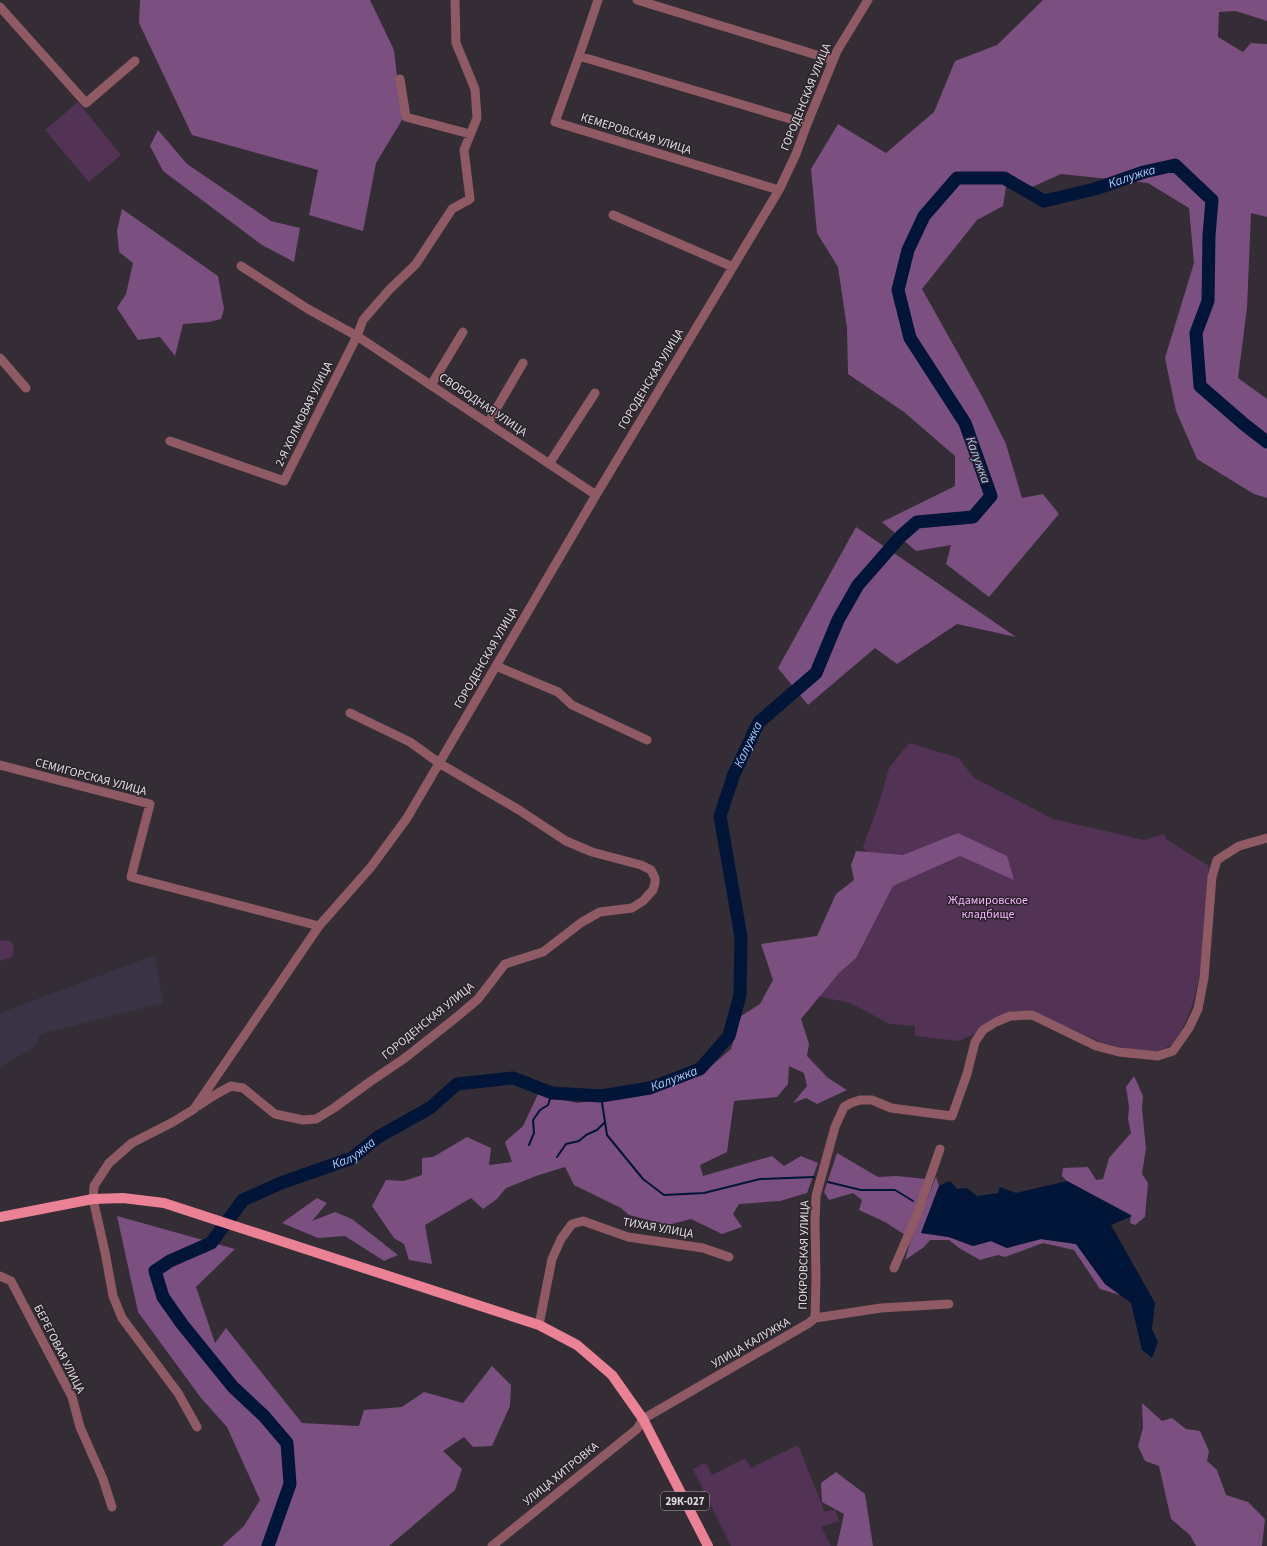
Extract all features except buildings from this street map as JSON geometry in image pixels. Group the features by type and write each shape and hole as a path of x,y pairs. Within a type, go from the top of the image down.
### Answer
{"main road":[{"path":"0,1217 93,1199 123,1198 164,1203 199,1214 539,1325 577,1346 612,1375 643,1420"},
{"name":"29К-027","path":"643,1420 708,1546"}],"street":[{"path":"357,336 363,320 389,290 416,264 452,209 470,199 464,150 477,118 475,89 456,43 455,0"},
{"name":"КЕМЕРОВСКАЯ УЛИЦА","path":"598,0 555,122 778,190"},
{"path":"637,0 833,60"},
{"name":"ГОРОДЕНСКАЯ УЛИЦА","path":"194,1109 319,926 371,867 407,818 596,495 778,190 796,154 837,51 868,0"},
{"path":"0,7 86,103 135,61"},
{"path":"579,56 807,124"},
{"path":"400,79 406,117 470,134"},
{"path":"613,215 733,267"},
{"name":"СВОБОДНАЯ УЛИЦА","path":"241,266 308,309 357,336 596,495"},
{"path":"431,385 463,332"},
{"name":"2-Я ХОЛМОВАЯ УЛИЦА","path":"170,441 284,481 357,336"},
{"path":"0,358 26,388"},
{"path":"488,423 523,363"},
{"path":"549,464 595,393"},
{"path":"496,666 558,692 572,705 648,740"},
{"name":"ГОРОДЕНСКАЯ УЛИЦА","path":"93,1199 94,1186 109,1163 132,1143 173,1122 230,1086 243,1088 275,1114 303,1120 316,1119 334,1108 370,1080 405,1058 458,1016 478,999 505,964 544,952 582,922 600,912 632,908 643,901 653,890 655,878 651,870 641,865 592,852 566,841 519,810 438,763 410,742 350,713"},
{"name":"СЕМИГОРСКАЯ УЛИЦА","path":"0,765 150,804 132,877 319,926"},
{"name":"ПОКРОВСКАЯ УЛИЦА","path":"815,1318 816,1196 835,1127 844,1107 851,1102 872,1100 891,1108 952,1116 967,1074 975,1042 983,1030 1010,1016 1032,1015 1096,1046 1120,1052 1158,1056 1173,1051 1189,1028 1198,1009 1204,978 1212,877 1217,860 1240,846 1267,838"},
{"path":"894,1268 917,1215 940,1149"},
{"path":"93,1199 113,1296 122,1318 178,1393 197,1427"},
{"name":"ТИХАЯ УЛИЦА","path":"539,1325 552,1259 561,1239 572,1224 583,1221 628,1237 703,1248 729,1258"},
{"name":"БЕРЕГОВАЯ УЛИЦА","path":"0,1276 10,1282 72,1397 80,1428 103,1479 112,1507"},
{"name":"УЛИЦА КАЛУЖКА","path":"643,1420 809,1323 815,1318 881,1308 949,1304"},
{"name":"УЛИЦА ХИТРОВКА","path":"492,1546 637,1429 643,1420"}],"shaded area":[{"path":"140,0 370,0 394,50 402,120 376,163 363,231 309,215 318,170 192,135 139,23"},
{"path":"1043,0 1267,0 1267,21 1236,11 1219,12 1218,37 1243,52 1251,43 1267,44 1267,217 1251,213 1247,308 1238,378 1267,399 1267,498 1254,494 1197,459 1176,411 1165,358 1194,263 1189,208 1148,183 1061,174 1032,187 1008,174 1003,206 977,220 922,289 983,398 1006,444 1022,498 1043,494 1059,514 989,597 946,564 951,545 916,551 882,522 955,486 955,456 904,412 848,374 847,328 838,267 817,233 811,169 838,124 886,153 934,112 955,61 997,45"},
{"path":"158,130 187,164 271,221 300,228 294,262 262,245 163,171 150,146"},
{"path":"122,209 218,276 224,309 221,319 209,322 183,324 175,356 160,337 138,340 117,308 126,294 133,263 119,252 117,231"},
{"path":"856,527 1016,637 957,624 897,664 875,648 808,705 778,668"},
{"path":"958,833 1007,856 1014,880 960,856 893,886 856,958 839,973 801,1019 809,1044 807,1056 828,1078 847,1090 817,1104 806,1098 793,1103 807,1086 804,1073 789,1066 788,1084 777,1097 734,1101 727,1152 700,1165 703,1176 772,1156 784,1166 801,1156 818,1163 807,1193 780,1201 739,1204 733,1214 742,1227 722,1234 691,1219 668,1225 629,1215 621,1208 574,1185 565,1167 536,1176 506,1188 497,1199 483,1209 471,1198 425,1225 432,1264 409,1260 404,1244 394,1238 372,1206 386,1180 404,1181 422,1175 422,1158 433,1157 467,1137 491,1148 489,1165 512,1162 505,1142 523,1126 538,1094 577,1103 633,1096 702,1074 731,1049 741,1016 760,1004 773,980 761,944 817,936 836,894 854,880 851,865 856,851 903,855"},
{"path":"155,955 163,1003 40,1034 36,1046 0,1067 0,1013"},
{"path":"1134,1076 1143,1096 1142,1109 1146,1148 1142,1174 1148,1183 1145,1217 1135,1225 1130,1223 1131,1215 1067,1181 1062,1176 1063,1168 1088,1167 1096,1180 1103,1179 1109,1158 1131,1133 1128,1119 1129,1107 1126,1087"},
{"path":"837,1153 878,1177 897,1176 926,1179 905,1235 885,1222 859,1210 862,1200 853,1193 829,1200 824,1192"},
{"path":"936,1177 939,1186 921,1233 949,1237 973,1246 991,1241 1007,1248 1041,1239 1076,1244 1105,1284 1120,1295 1100,1289 1074,1250 1043,1243 1005,1257 998,1255 980,1260 959,1248 949,1240 930,1240 924,1247 905,1260 910,1243"},
{"path":"317,1198 327,1203 312,1221 335,1212 352,1219 398,1255 384,1261 345,1236 318,1238 282,1223"},
{"path":"117,1216 235,1249 196,1287 215,1343 226,1328 302,1423 359,1426 364,1410 402,1407 424,1392 463,1403 492,1366 511,1385 510,1406 492,1446 473,1447 464,1437 443,1451 462,1469 455,1490 389,1546 222,1546 244,1526 260,1500 227,1427 201,1398 138,1312"},
{"path":"1142,1403 1162,1421 1172,1418 1186,1429 1200,1431 1209,1451 1207,1461 1217,1470 1226,1495 1248,1502 1265,1519 1262,1546 1196,1546 1190,1535 1171,1519 1159,1466 1145,1461 1138,1446 1143,1428"},
{"path":"836,1472 865,1494 873,1546 837,1546 844,1514 822,1502 821,1483"}],"green space":[{"path":"78,102 121,155 89,182 45,130"},
{"name":"Ждамировское кладбище","path":"909,743 959,758 973,777 1053,819 1144,840 1164,834 1166,839 1209,866 1200,975 1193,1003 1182,1030 1172,1044 1161,1051 1145,1053 1103,1043 1029,1012 1012,1011 991,1020 976,1033 959,1041 915,1036 915,1026 890,1024 850,1003 817,996 884,877 863,847 879,803 889,768"},
{"path":"8,940 14,946 13,953 11,958 0,961 0,941"},
{"path":"798,1445 825,1512 835,1509 839,1521 821,1527 831,1546 731,1546 693,1469 706,1463 712,1475 745,1458 751,1468"}],"water":[{"path":"950,1181 957,1189 967,1188 977,1196 998,1193 1000,1187 1016,1193 1067,1181 1132,1216 1111,1225 1155,1303 1152,1329 1158,1342 1152,1358 1142,1350 1131,1303 1105,1284 1076,1244 1041,1239 1007,1248 991,1241 973,1246 949,1237 921,1233 939,1186"}],"waterway":[{"name":"Калужка","path":"268,1546 290,1484 287,1443 264,1416 233,1387 182,1324 163,1297 155,1271 170,1261 211,1243 243,1200 281,1183 352,1158 378,1137 430,1108 457,1084 513,1078 552,1093 601,1096 650,1088 700,1069 729,1036 740,995 741,937 720,816 734,774 759,722 816,673 838,620 858,585 901,536 917,522 973,517 991,496 965,423 910,338 898,290 908,250 924,216 957,178 1004,178 1044,201 1095,189 1144,172 1175,165 1212,200 1209,235 1208,301 1196,333 1200,386 1267,442"},
{"path":"529,1145 534,1133 533,1120 540,1110 548,1105 552,1093"},
{"path":"601,1096 607,1135 643,1179 664,1195 704,1193 760,1179 814,1177"},
{"path":"557,1157 566,1144 579,1141 586,1135 597,1130 605,1122"},
{"path":"828,1182 861,1190 895,1190 913,1201"}]}
